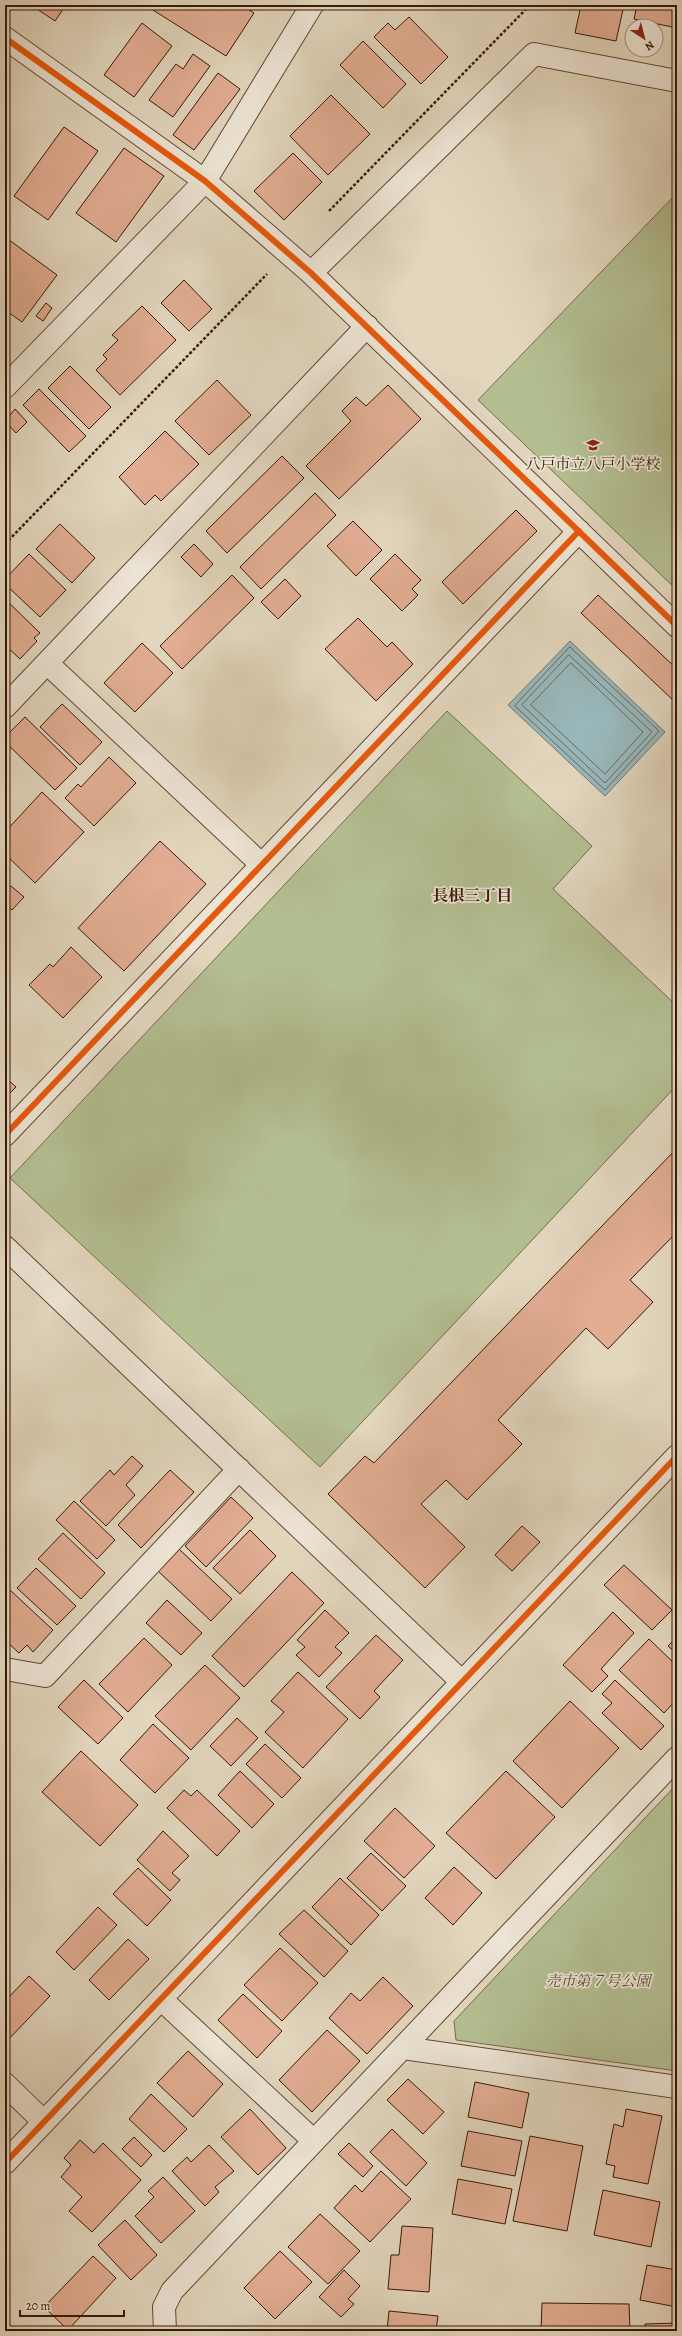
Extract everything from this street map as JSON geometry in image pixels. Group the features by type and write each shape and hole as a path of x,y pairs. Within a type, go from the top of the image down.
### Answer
{"street":[{"path":"5,387 205,182 312,5"},
{"path":"5,38 205,182 310,273 367,326 677,626"},
{"path":"310,273 534,54 677,81"},
{"path":"5,707 367,326"},
{"path":"5,1135 579,531"},
{"path":"47,663 262,865"},
{"path":"5,1247 461,1681"},
{"path":"5,2163 162,2000 461,1681 676,1458"},
{"path":"5,1669 45,1676 239,1469"},
{"path":"164,2331 164,2307 172,2291 677,1758"},
{"path":"162,2000 314,2141"},
{"path":"403,2048 677,2087"},
{"path":"5,2084 44,2122"}],"green space":[{"path":"677,193 677,590 478,400"},
{"path":"447,711 592,846 553,889 677,1006 677,1085 320,1467 10,1178"},
{"name":"売市第７号公園","path":"677,1784 677,2071 456,2040 454,2021"}],"water":[{"path":"570,641 665,732 605,796 508,705"}],"building":[{"path":"31,5 66,5 55,21"},
{"path":"145,5 241,5 254,13 226,56"},
{"path":"581,5 624,5 616,41 575,33"},
{"path":"637,5 677,5 677,28 664,25 664,18 634,18"},
{"path":"409,17 448,57 421,84 374,37 388,23 395,30"},
{"path":"142,23 172,46 134,97 104,75"},
{"path":"363,41 406,84 383,108 340,65"},
{"path":"193,54 210,66 173,117 149,100 176,64 183,69"},
{"path":"218,73 240,89 194,150 173,135"},
{"path":"331,95 370,134 328,175 290,136"},
{"path":"64,127 98,151 48,220 14,196"},
{"path":"124,148 164,176 116,242 76,213"},
{"path":"293,153 322,182 284,220 254,191"},
{"path":"5,237 57,275 22,322 5,310"},
{"path":"184,280 212,309 189,331 161,303"},
{"path":"46,303 52,308 43,321 36,316"},
{"path":"142,306 176,340 120,395 96,370 107,359 103,355 118,340 112,335"},
{"path":"70,366 111,407 89,429 48,388"},
{"path":"217,380 251,415 209,455 175,421"},
{"path":"388,385 421,419 339,499 306,466 351,421 342,411 356,397 366,406"},
{"path":"39,389 86,436 69,452 23,405"},
{"path":"15,409 27,422 16,433 5,421"},
{"path":"165,431 199,464 161,501 155,495 145,505 119,477"},
{"path":"282,456 304,478 227,553 206,531"},
{"path":"315,493 336,515 261,589 240,567"},
{"path":"516,510 537,531 463,604 442,582"},
{"path":"353,521 382,550 356,576 327,546"},
{"path":"60,524 95,558 72,583 36,549"},
{"path":"194,544 213,564 201,577 181,557"},
{"path":"29,554 66,590 40,617 5,584 5,579"},
{"path":"395,554 421,580 412,589 418,595 402,611 370,579"},
{"path":"232,575 254,598 182,669 160,646"},
{"path":"285,579 301,596 278,619 261,602"},
{"path":"598,595 677,669 675,702 581,613"},
{"path":"5,599 40,633 34,638 37,641 20,659 5,645"},
{"path":"358,618 387,647 392,642 413,664 376,701 325,649"},
{"path":"142,643 173,673 135,712 104,683"},
{"path":"62,704 102,742 80,765 40,727"},
{"path":"25,717 77,768 55,790 5,742 5,737"},
{"path":"109,757 136,783 94,826 65,798 78,784 81,787"},
{"path":"42,792 84,832 35,883 5,854 5,832"},
{"path":"160,841 206,884 124,971 78,928"},
{"path":"11,886 24,897 12,910 5,903 5,892"},
{"path":"71,947 102,977 63,1018 29,985 50,964 53,967"},
{"path":"5,1077 16,1087 5,1098"},
{"path":"677,1148 677,1232 630,1280 653,1302 608,1349 586,1328 498,1420 522,1444 467,1500 446,1480 421,1504 465,1547 425,1588 328,1494 365,1456 374,1463"},
{"path":"132,1456 143,1466 126,1485 135,1495 106,1526 80,1501 110,1470 114,1475"},
{"path":"170,1470 194,1492 141,1548 118,1525"},
{"path":"231,1497 253,1518 206,1567 185,1546"},
{"path":"74,1501 115,1540 97,1559 56,1520"},
{"path":"522,1526 540,1542 512,1571 495,1555"},
{"path":"250,1530 276,1556 240,1594 213,1568"},
{"path":"63,1533 105,1573 81,1599 38,1559"},
{"path":"179,1549 232,1599 211,1621 158,1571"},
{"path":"624,1565 672,1610 652,1630 604,1585"},
{"path":"36,1568 76,1606 57,1625 17,1588"},
{"path":"292,1572 324,1603 244,1687 212,1656"},
{"path":"10,1590 53,1630 33,1652 27,1645 19,1653 5,1640 5,1595"},
{"path":"167,1600 202,1633 181,1655 146,1623"},
{"path":"325,1610 349,1633 335,1647 342,1653 319,1677 296,1655 305,1647 297,1640"},
{"path":"613,1612 634,1633 601,1669 608,1676 592,1692 563,1665"},
{"path":"376,1635 403,1660 374,1691 380,1697 360,1719 326,1687"},
{"path":"677,1637 677,1654 668,1646"},
{"path":"144,1638 172,1665 128,1712 99,1684"},
{"path":"649,1639 677,1666 677,1699 664,1713 619,1670"},
{"path":"205,1665 240,1698 191,1750 155,1716"},
{"path":"298,1672 348,1719 303,1768 265,1732 284,1712 271,1701"},
{"path":"84,1680 123,1718 98,1744 58,1707"},
{"path":"615,1680 664,1726 641,1750 602,1713 612,1703 602,1694"},
{"path":"570,1701 619,1748 562,1808 513,1761"},
{"path":"237,1718 258,1738 231,1766 210,1746"},
{"path":"153,1724 189,1758 155,1793 120,1760"},
{"path":"265,1744 301,1778 282,1798 246,1764"},
{"path":"81,1751 138,1805 100,1846 42,1792"},
{"path":"240,1771 274,1804 252,1828 218,1795"},
{"path":"506,1771 555,1817 496,1879 446,1833"},
{"path":"184,1790 191,1796 197,1790 240,1831 217,1856 167,1808"},
{"path":"395,1808 435,1846 404,1878 364,1841"},
{"path":"163,1831 189,1856 172,1873 180,1880 170,1891 137,1860"},
{"path":"371,1853 406,1886 382,1911 347,1878"},
{"path":"454,1867 482,1893 453,1925 425,1898"},
{"path":"138,1868 171,1900 147,1926 113,1894"},
{"path":"340,1878 379,1915 351,1945 312,1907"},
{"path":"98,1907 117,1925 74,1970 56,1952"},
{"path":"304,1910 348,1951 324,1977 279,1934"},
{"path":"128,1939 149,1959 109,2000 89,1980"},
{"path":"280,1948 318,1983 282,2021 244,1985"},
{"path":"29,1976 50,1996 6,2042 5,2001"},
{"path":"383,1977 413,2006 367,2054 329,2018 351,1993 360,2001"},
{"path":"243,1994 282,2031 257,2058 218,2020"},
{"path":"327,2030 360,2061 312,2112 279,2080"},
{"path":"188,2051 223,2084 193,2117 157,2083"},
{"path":"408,2079 444,2112 423,2134 387,2100"},
{"path":"475,2082 529,2093 522,2128 468,2117"},
{"path":"151,2094 187,2129 164,2152 129,2119"},
{"path":"250,2109 286,2148 258,2175 221,2137"},
{"path":"626,2109 662,2116 648,2184 613,2177 615,2166 606,2164 614,2124 623,2127"},
{"path":"392,2129 427,2163 406,2186 370,2152"},
{"path":"468,2131 522,2141 515,2176 461,2166"},
{"path":"530,2136 583,2146 567,2231 513,2221"},
{"path":"134,2137 152,2155 141,2167 122,2149"},
{"path":"80,2140 94,2153 103,2143 141,2180 92,2232 69,2211 82,2197 61,2177 71,2165 64,2158"},
{"path":"349,2143 373,2166 363,2177 338,2154"},
{"path":"209,2145 234,2171 215,2187 219,2192 205,2206 172,2171 187,2157 191,2162"},
{"path":"381,2171 411,2199 370,2242 334,2208 355,2185 362,2192"},
{"path":"163,2177 195,2211 161,2243 135,2216 154,2197 148,2191"},
{"path":"458,2179 512,2189 505,2224 452,2214"},
{"path":"603,2190 660,2202 651,2247 594,2235"},
{"path":"677,2208 677,2236 672,2235"},
{"path":"320,2214 360,2251 328,2284 288,2247"},
{"path":"125,2220 157,2255 131,2280 98,2245"},
{"path":"402,2226 433,2228 429,2292 388,2289 391,2255 399,2255"},
{"path":"280,2251 312,2282 275,2319 244,2288"},
{"path":"93,2256 116,2278 68,2330 44,2307"},
{"path":"647,2265 677,2270 677,2307 640,2300"},
{"path":"344,2270 360,2286 348,2299 354,2304 341,2317 319,2297"},
{"path":"542,2303 629,2304 630,2331 541,2331"},
{"path":"389,2311 438,2316 436,2331 387,2331"},
{"path":"677,2323 677,2331 645,2331 645,2324"},
{"path":"144,2329 144,2331 106,2331"}],"cycle path":[{"path":"5,38 205,181 311,273 677,626"},
{"path":"5,1135 579,531"},
{"path":"5,2163 677,1456"}],"place":[{"name":"八戸市立八戸小学校","path":"593,445"}],"district":[{"name":"長根三丁目","path":"472,895"}]}
